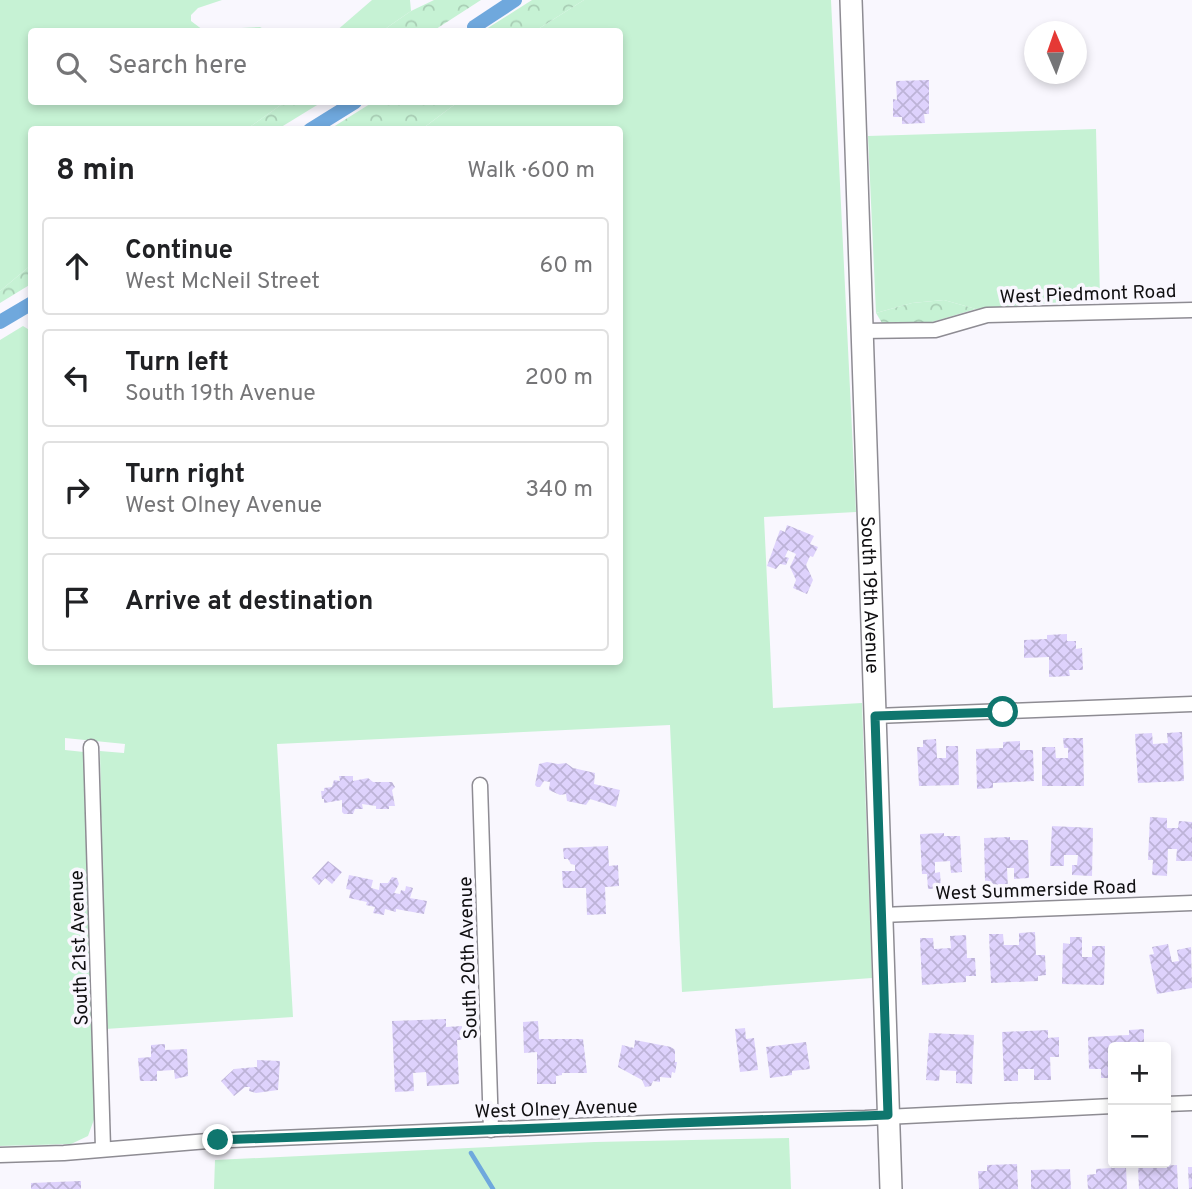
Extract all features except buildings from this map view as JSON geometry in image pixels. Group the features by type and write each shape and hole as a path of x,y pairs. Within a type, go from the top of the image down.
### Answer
{"street":[{"name":"South 19th Avenue","path":"851,0 860,331 891,1189"},
{"name":"West Piedmont Road","path":"860,331 935,330 987,315 1192,310"},
{"path":"875,716 1192,704"},
{"name":"South 21st Avenue","path":"91,747 103,1148"},
{"name":"South 20th Avenue","path":"480,785 491,1130"},
{"name":"West Summerside Road","path":"881,915 1192,903"},
{"path":"1171,1104 1192,1103"},
{"name":"West Olney Avenue","path":"0,1155 64,1153 208,1141 1108,1106"}],"green space":[{"path":"0,0 222,0 198,8 191,15 191,21 200,28 28,28 28,105 281,105 251,126 28,126 28,268 0,291"},
{"path":"372,0 410,0 411,11 386,28 340,28"},
{"path":"434,0 481,0 438,28 386,28 411,11"},
{"path":"532,0 584,0 540,28 488,28"},
{"path":"584,0 831,0 856,512 764,517 773,708 862,703 872,978 682,992 670,725 277,744 293,1017 105,1029 100,751 124,753 125,744 65,738 65,750 84,752 96,1114 88,1136 71,1144 0,1146 0,340 23,326 28,329 28,665 623,665 623,126 426,126 454,105 623,105 623,28 540,28"},
{"path":"281,105 317,105 283,126 251,126"},
{"path":"368,105 454,105 426,126 335,126"},
{"path":"1096,129 1100,299 976,309 944,300 912,303 876,313 868,136"},
{"path":"28,268 28,286 0,303 0,291"},
{"path":"944,300 976,309 932,322 882,323 876,313 912,303"},
{"path":"789,1138 791,1189 214,1189 215,1160 595,1142"}],"waterway":[{"path":"474,27 515,0"},
{"path":"316,126 350,105"},
{"path":"0,322 28,305"},
{"path":"471,1153 493,1189"}],"route":[{"path":"218,1140 671,1122 864,1118 888,1115 875,716 1003,712"}]}
